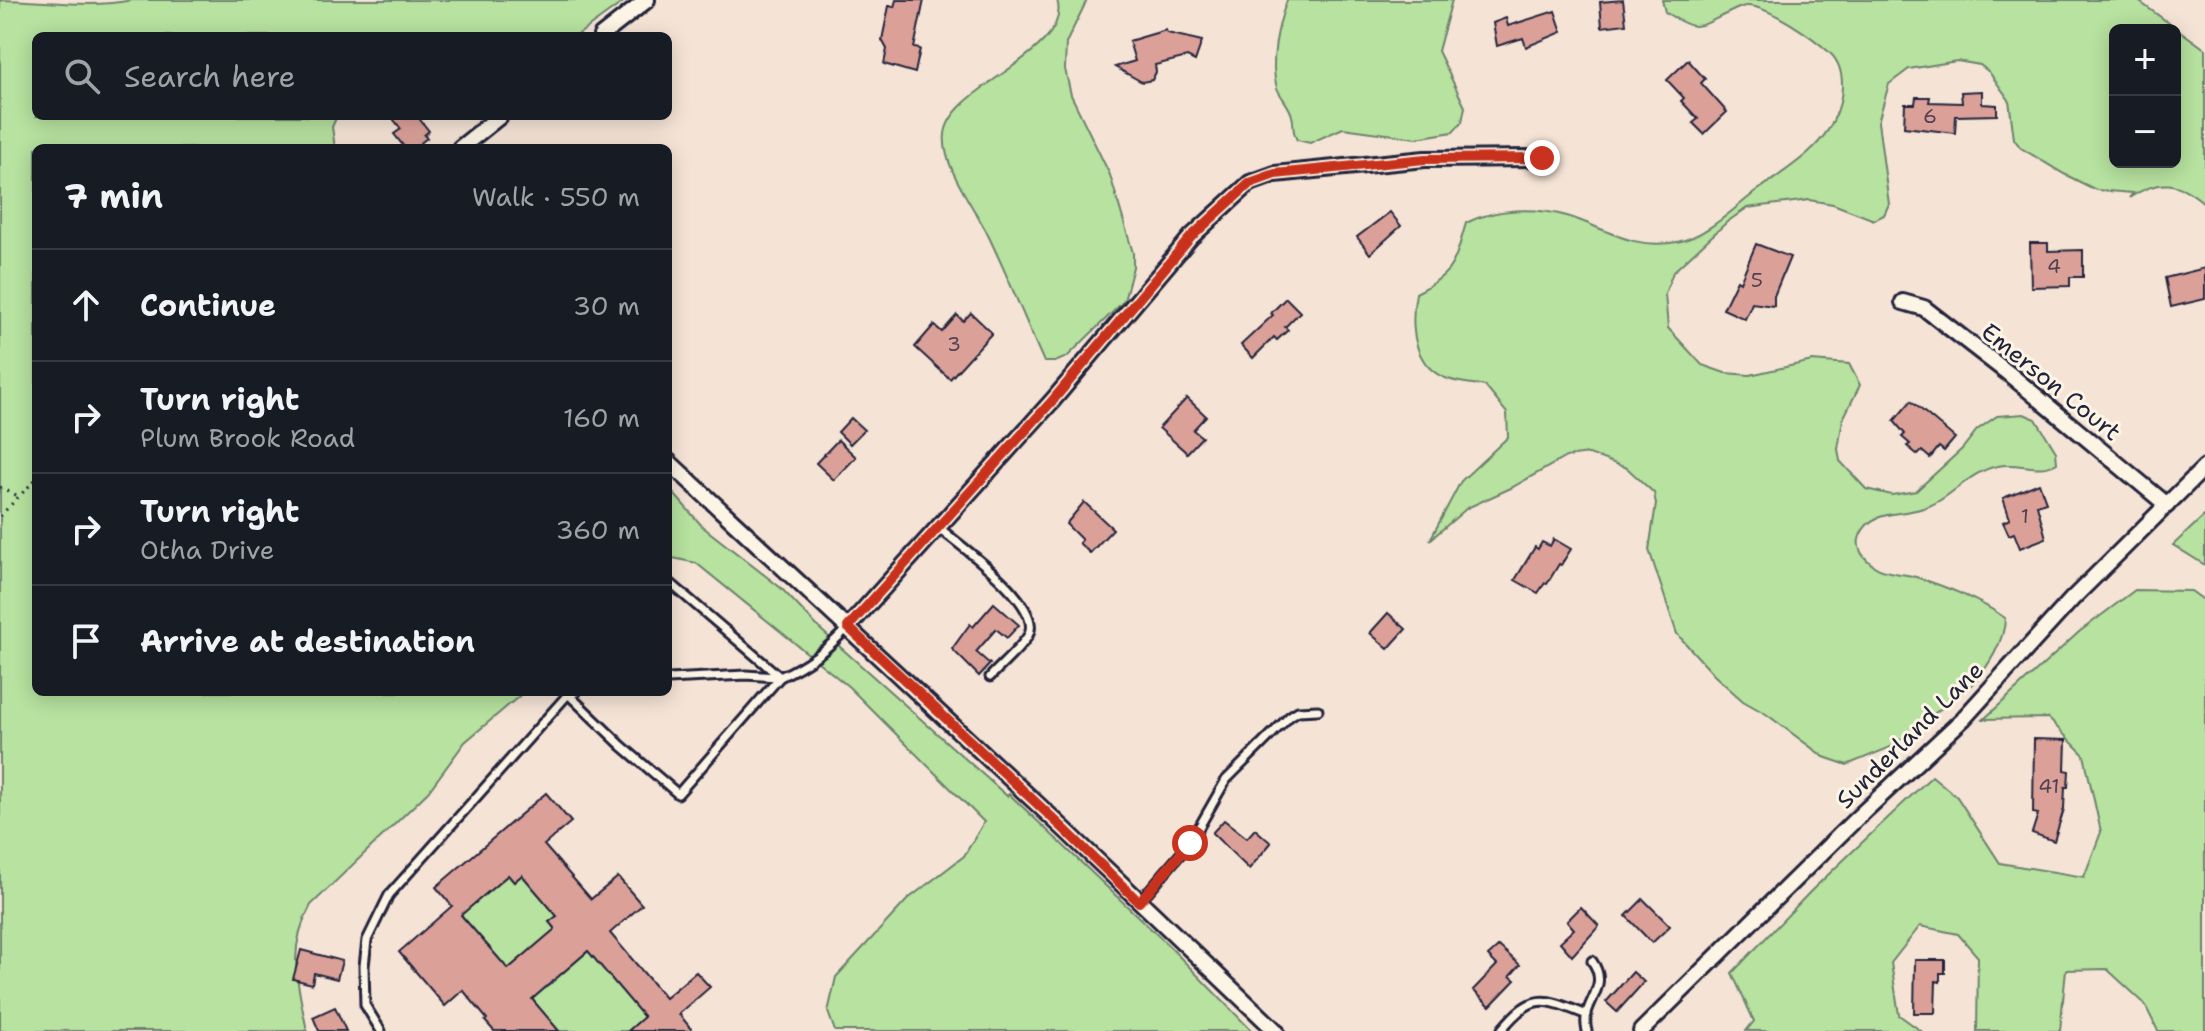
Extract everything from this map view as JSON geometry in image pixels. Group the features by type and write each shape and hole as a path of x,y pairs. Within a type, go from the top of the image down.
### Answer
{"street":[{"path":"606,32 647,0"},
{"path":"465,144 495,120"},
{"path":"848,627 1053,400 1191,237 1250,183 1275,174 1425,159 1542,158"},
{"name":"Emerson Court","path":"1903,302 1924,308 2008,373 2167,505"},
{"path":"672,465 1061,826 1276,1031"},
{"name":"Sunderland Lane","path":"1641,1031 1963,719 2072,599 2205,467"}],"lane":[{"path":"938,527 1006,584 1028,613 1031,625 1028,635 990,677"},
{"path":"672,584 780,677"},
{"path":"574,696 622,746 678,794 780,677 806,665 829,648 848,627"},
{"path":"672,679 746,675 780,677"},
{"path":"381,1031 365,1005 364,966 367,940 389,895 568,696"},
{"path":"1139,902 1190,843 1226,780 1235,770 1290,716 1298,711 1318,710"},
{"path":"1583,1029 1600,982 1599,971 1592,961"},
{"path":"1504,1030 1522,1007 1543,1000 1587,1015"}],"path":[{"path":"0,516 32,484"},
{"path":"0,487 20,497"}],"green space":[{"path":"0,0 83,4 132,0 626,0 582,32 32,32 32,120 335,120 332,127 334,144 32,144 32,696 519,696 465,742 428,792 311,905 303,921 296,952 307,1031 0,1031"},
{"path":"1057,0 1087,0 1066,43 1065,69 1071,95 1110,175 1133,253 1133,267 1124,301 1067,357 1044,362 987,233 953,172 945,146 945,134 952,117 967,100 1047,37 1057,19"},
{"path":"1287,0 1452,0 1438,51 1465,107 1462,122 1453,132 1416,138 1343,128 1310,143 1297,140 1291,112 1277,88 1274,67 1278,32"},
{"path":"1662,0 2137,0 2170,24 2109,24 2109,168 2181,168 2181,32 2205,49 2205,204 2186,190 2168,184 2150,187 2129,198 2133,193 2096,190 2064,174 2021,148 2014,139 2009,100 1989,72 1980,65 1957,61 1909,69 1889,84 1878,122 1889,204 1884,215 1874,220 1833,204 1809,200 1747,208 1727,222 1673,272 1665,294 1668,328 1702,365 1725,373 1750,375 1812,361 1849,364 1860,385 1843,419 1838,449 1840,461 1866,489 1892,495 1916,491 1962,449 1977,430 1997,416 2024,414 2036,419 2056,452 2057,463 2050,466 2006,465 1988,469 1929,506 1890,514 1865,527 1860,536 1860,549 1878,569 1916,577 1950,589 2005,618 1995,653 1974,683 1891,747 1847,765 1824,757 1743,701 1715,676 1677,634 1649,550 1656,504 1654,493 1627,468 1589,454 1566,457 1467,508 1430,540 1461,481 1508,437 1507,413 1485,386 1452,380 1436,373 1420,355 1416,344 1413,318 1416,293 1439,279 1451,266 1466,223 1502,212 1542,211 1567,216 1645,243 1677,242 1699,234 1720,220 1800,160 1827,132 1836,113 1842,86 1836,60 1823,47 1791,24 1756,7 1740,7 1703,25 1684,23 1665,12"},
{"path":"672,492 703,527 781,588 820,629 1007,796 1009,794 1168,945 1252,1031 835,1031 828,1012 836,977 908,899 964,856 984,822 849,687 696,563 672,558"},
{"path":"2205,517 2205,565 2173,545"},
{"path":"2135,590 2191,591 2205,601 2205,1031 2158,1031 2144,1003 2107,969 2066,970 2060,1031 1977,1031 1978,957 1958,934 1920,926 1891,963 1899,1015 1921,1031 1746,1031 1754,1021 1732,973 1811,891 1932,776 1957,797 2000,863 2084,877 2101,832 2084,755 2048,718 1984,719 2079,632"},
{"path":"508,875 514,882 522,875 557,916 549,922 555,929 489,985 499,959 461,915"},
{"path":"600,941 644,1017 628,1031 559,1031 541,1010 514,1015"}],"building":[{"path":"896,0 924,0 914,48 920,49 915,73 884,64 887,49 882,40 889,6 894,7"},
{"path":"1623,0 1626,24 1602,27 1600,2"},
{"path":"1555,11 1562,32 1526,47 1523,38 1497,46 1493,23 1506,18 1508,26"},
{"path":"1166,30 1167,33 1202,41 1195,61 1187,57 1155,65 1152,80 1142,82 1115,67 1135,61 1129,41"},
{"path":"1688,60 1705,79 1701,83 1727,112 1704,134 1693,123 1698,119 1681,101 1684,98 1667,80"},
{"path":"1982,91 1982,104 1997,105 1997,115 1956,116 1955,133 1904,127 1905,104 1915,104 1916,97 1930,97 1929,102 1962,103 1961,92"},
{"path":"394,120 420,120 429,131 424,135 427,138 419,144 402,144 394,134 401,129"},
{"path":"1390,212 1401,226 1370,254 1357,237"},
{"path":"2030,243 2048,243 2048,251 2083,250 2083,277 2070,277 2070,286 2031,287"},
{"path":"1756,244 1790,257 1774,296 1774,306 1752,303 1745,319 1723,309 1737,280 1740,282"},
{"path":"2205,268 2205,299 2171,307 2165,278"},
{"path":"1286,298 1300,312 1285,327 1288,330 1277,340 1274,337 1253,358 1241,345"},
{"path":"971,313 992,333 950,379 915,347 934,325 942,332 957,315 963,321"},
{"path":"1187,398 1206,416 1193,430 1202,437 1187,453 1159,428"},
{"path":"1911,401 1955,438 1944,451 1939,447 1930,458 1922,451 1918,455 1907,446 1910,444 1902,437 1905,434 1894,421"},
{"path":"851,418 864,430 850,444 838,432"},
{"path":"838,440 856,457 834,480 816,463"},
{"path":"2039,483 2046,502 2037,505 2046,538 2020,548 2014,533 2009,535 2003,522 2010,519 2003,498"},
{"path":"1084,502 1113,529 1090,553 1066,524"},
{"path":"1554,539 1571,549 1547,584 1538,593 1515,580 1535,547 1538,549 1542,542 1550,546"},
{"path":"994,603 1019,625 1007,638 996,629 976,652 990,664 979,676 952,649 970,624 973,627"},
{"path":"1388,613 1406,629 1388,649 1370,633"},
{"path":"2034,739 2066,740 2068,787 2065,787 2064,809 2054,841 2032,833 2038,814 2033,813"},
{"path":"546,793 571,822 544,845 591,899 618,877 642,905 610,933 665,998 696,972 710,987 679,1014 693,1031 628,1031 644,1017 588,951 532,999 559,1031 494,1031 463,990 445,1006 399,952 452,906 436,887","holes":["508,875 514,882 522,875 557,916 549,922 555,929 508,969 461,915"]},
{"path":"1224,820 1247,838 1255,829 1271,843 1249,869 1212,833"},
{"path":"1643,899 1670,926 1652,943 1626,916"},
{"path":"1581,907 1599,926 1572,956 1560,942 1574,929 1567,921"},
{"path":"1499,946 1520,965 1510,976 1515,980 1490,1006 1473,990 1497,965 1488,956"},
{"path":"301,950 342,961 337,979 314,973 312,984 293,979"},
{"path":"1915,960 1945,960 1945,973 1940,973 1940,982 1936,981 1935,1013 1914,1013"},
{"path":"1633,972 1644,982 1617,1012 1606,1002"},
{"path":"335,1007 346,1031 319,1031 313,1017"}],"route":[{"path":"1190,843 1139,902 848,627 1053,400 1191,237 1250,183 1275,174 1425,159 1542,158"}]}
